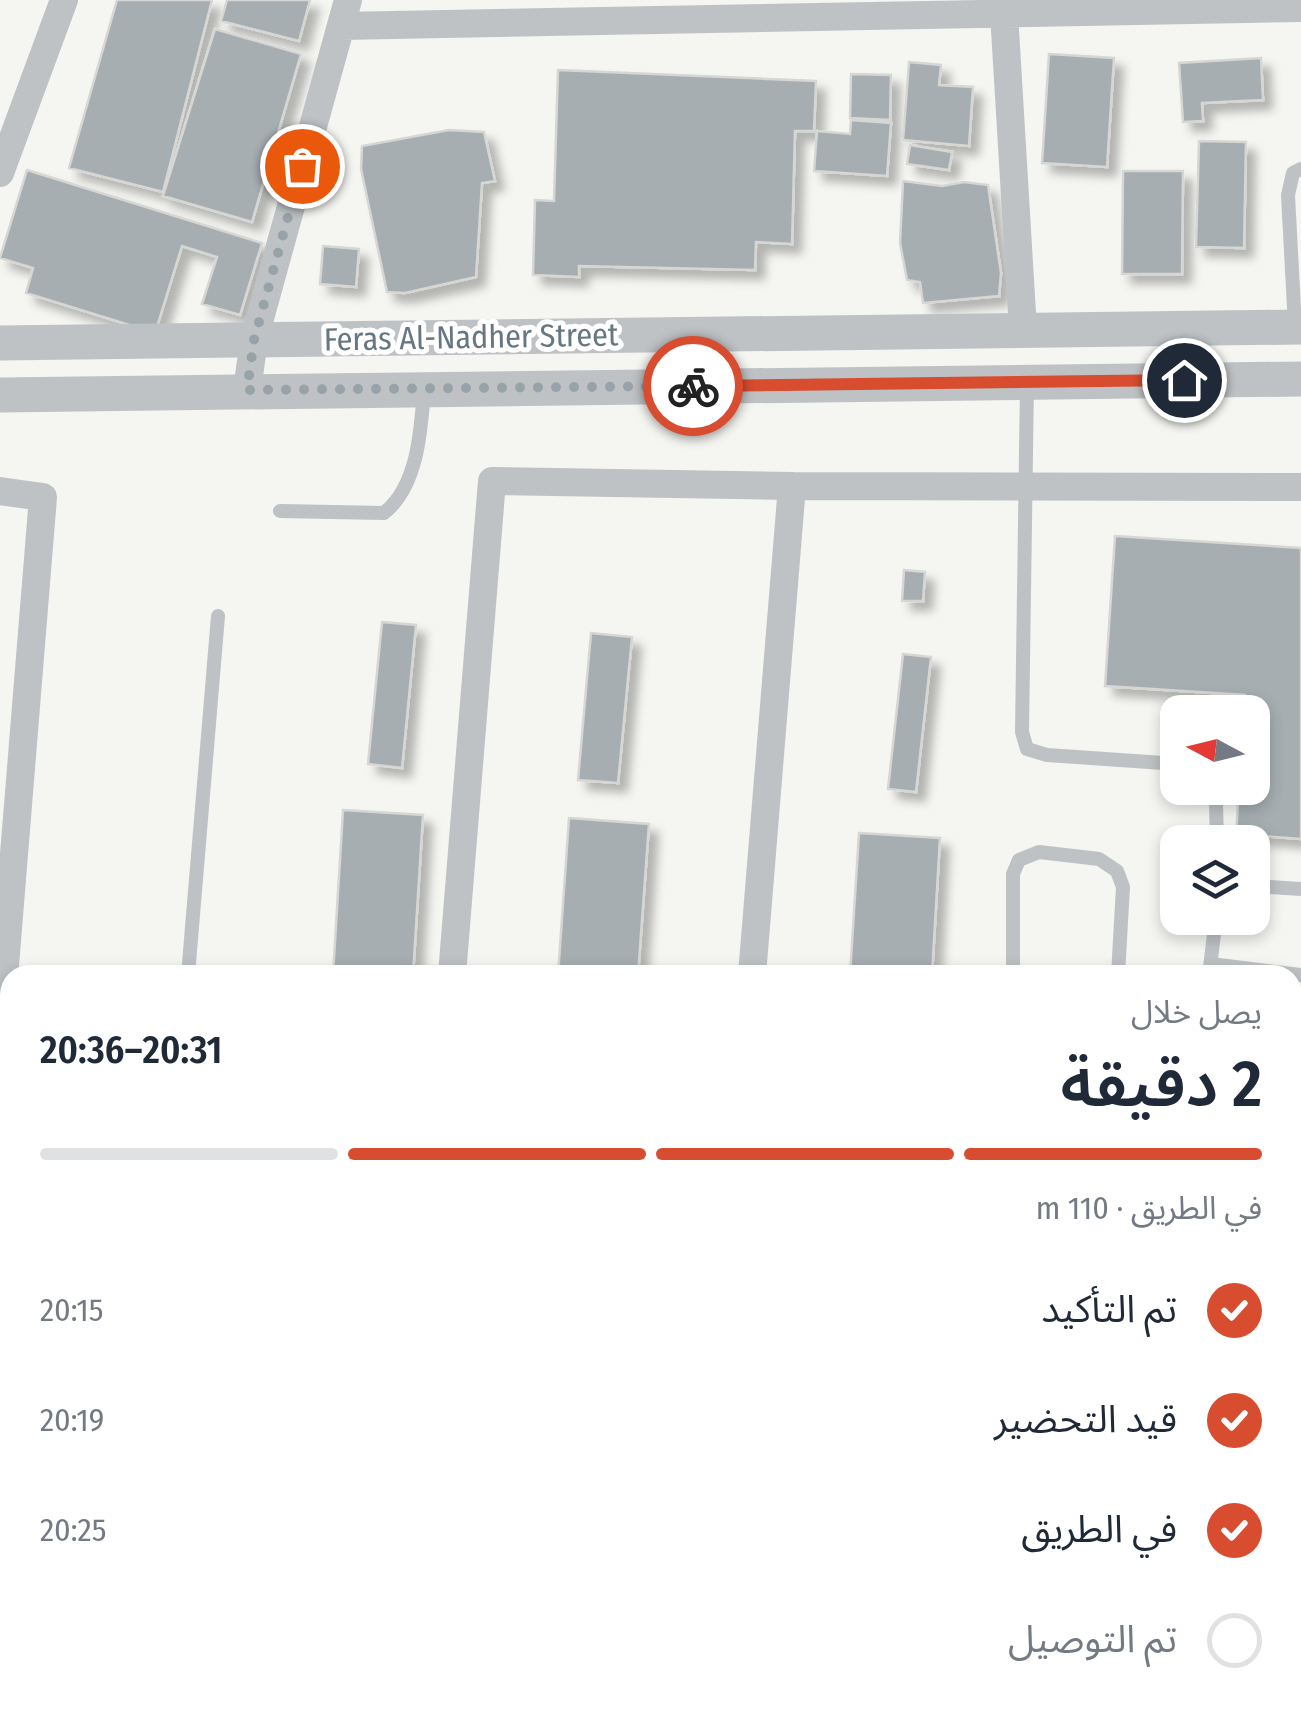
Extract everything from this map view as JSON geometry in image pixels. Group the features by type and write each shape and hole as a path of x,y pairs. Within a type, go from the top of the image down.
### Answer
{"street":[{"path":"0,173 64,0"},
{"path":"247,390 254,340 344,13 1004,13 1301,8"},
{"path":"1004,13 1023,330"},
{"name":"Feras Al-Nadher Street","path":"0,343 1298,327"},
{"name":"Feras Al-Nadher Street","path":"0,395 1301,379"},
{"path":"453,965 492,481 1301,487"},
{"path":"753,965 792,486"},
{"path":"0,491 43,498 2,965"}],"lane":[{"path":"1298,327 1288,195 1293,173 1301,168"},
{"path":"1028,382 1022,732 1027,749 1047,755 1160,763"},
{"path":"280,511 384,513 395,504 404,492 422,429 424,389"},
{"path":"189,965 218,616"},
{"path":"1013,965 1013,874 1019,860 1040,852 1100,859 1117,871 1123,887 1119,965"},
{"path":"1270,887 1301,889"},
{"path":"1210,965 1214,935"}],"building":[{"path":"117,0 212,0 163,192 69,168"},
{"path":"227,0 310,0 299,41 221,21"},
{"path":"215,29 301,54 252,222 163,196"},
{"path":"1049,54 1114,58 1107,167 1042,163"},
{"path":"1261,58 1263,100 1202,103 1203,121 1183,122 1179,63"},
{"path":"909,62 941,65 939,85 973,87 969,146 903,140"},
{"path":"558,70 816,81 814,131 795,131 792,244 756,242 755,270 579,266 579,277 533,275 535,200 554,201"},
{"path":"851,74 891,75 890,120 850,118"},
{"path":"851,120 891,123 887,176 814,171 817,131 850,134"},
{"path":"449,130 484,132 495,181 482,183 476,277 405,293 387,292 361,169 362,146"},
{"path":"1199,141 1246,142 1244,248 1196,247"},
{"path":"910,145 952,152 949,170 907,164"},
{"path":"27,170 262,243 240,315 202,304 217,257 182,246 155,333 26,293 33,268 0,258"},
{"path":"1123,171 1183,171 1182,274 1122,274"},
{"path":"903,181 942,186 964,182 988,185 1001,273 999,296 923,303 920,282 907,280 900,243"},
{"path":"323,246 359,249 356,287 320,284"},
{"path":"1115,536 1301,548 1301,839 1270,837 1270,825 1237,825 1238,805 1270,805 1270,695 1105,686"},
{"path":"904,570 925,572 923,601 902,601"},
{"path":"382,622 416,625 402,768 368,764"},
{"path":"591,633 632,637 618,783 578,780"},
{"path":"903,654 931,657 916,792 888,789"},
{"path":"343,810 423,815 414,965 334,965"},
{"path":"569,818 649,824 639,965 559,965"},
{"path":"859,833 940,838 933,965 851,965"}],"way so far":[{"path":"302,166 254,340 247,390 693,386"}],"route":[{"path":"693,386 1184,380"}]}
